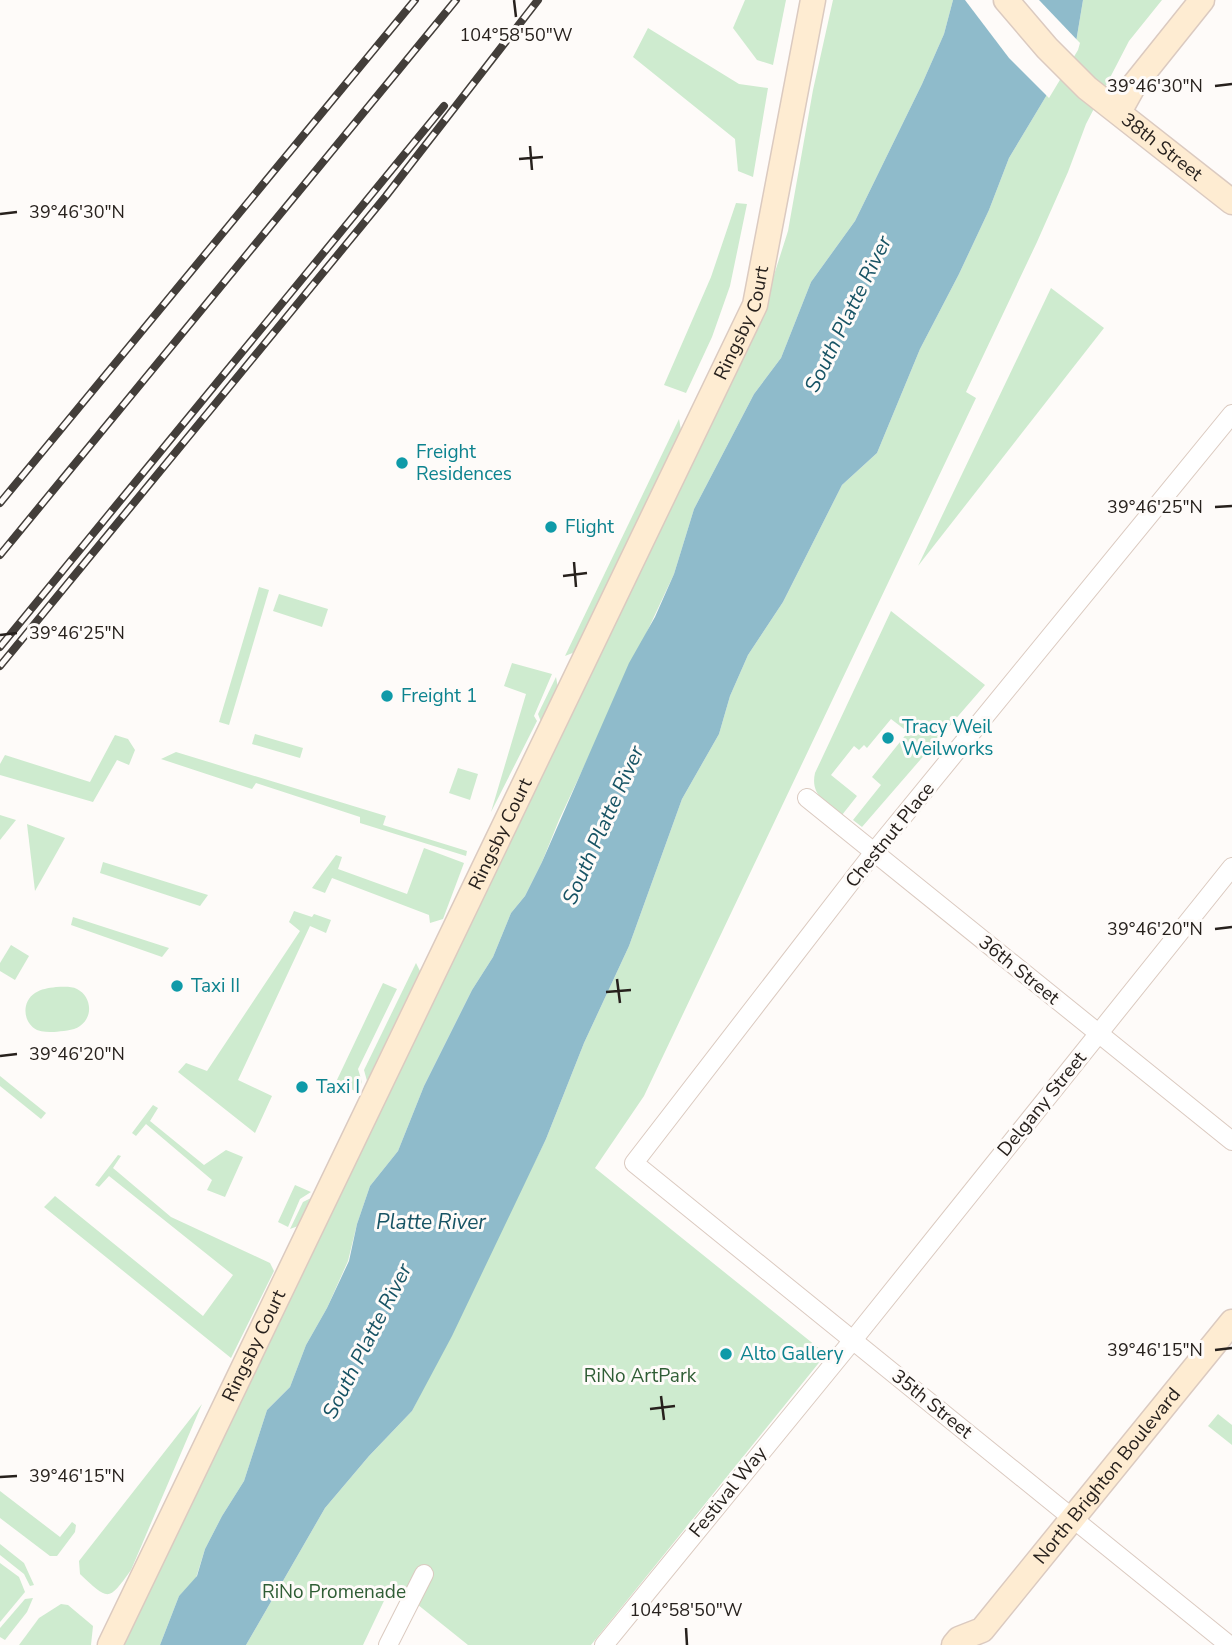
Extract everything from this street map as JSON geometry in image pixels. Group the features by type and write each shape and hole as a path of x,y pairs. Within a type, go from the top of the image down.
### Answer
{"street":[{"name":"Ringsby Court","path":"110,1645 755,305 813,0"},
{"name":"38th Street","path":"1006,0 1047,48 1087,88 1232,202"},
{"path":"1119,112 1134,85 1202,0"},
{"name":"Chestnut Place","path":"634,1163 874,852 1232,414"},
{"name":"36th Street","path":"807,798 1232,1141"},
{"name":"Delgany Street","path":"853,1340 1232,867"},
{"name":"35th Street","path":"634,1163 1230,1645"},
{"name":"North Brighton Boulevard","path":"954,1645 958,1639 981,1637 1073,1518 1232,1322"},
{"name":"Festival Way","path":"604,1645 853,1340"},
{"path":"388,1645 424,1574"}],"green space":[{"path":"745,0 786,0 773,65 757,60 733,28"},
{"path":"833,0 953,0 944,34 922,84 855,221 811,282 781,358 754,394 694,509 674,574 542,862 525,896 511,913 493,957 472,990 424,1086 398,1151 370,1186 348,1261 327,1308 306,1345 290,1387 267,1410 244,1481 205,1549 196,1578 179,1596 160,1645 123,1645 761,316 788,231 813,90"},
{"path":"1083,0 1162,0 1129,41 1086,124 1037,242 966,392 976,398 644,1096 595,1168 826,1354 591,1645 468,1645 392,1584 363,1645 246,1645 325,1508 412,1411 546,1139 584,1043 629,946 682,799 719,734 730,696 748,655 783,602 842,485 877,453 920,349 989,210 1009,158 1075,48"},
{"path":"648,28 739,84 768,88 753,177 738,171 735,139 633,57"},
{"path":"736,203 747,204 730,286 712,337 686,393 664,385 711,277"},
{"path":"1051,288 1104,328 918,566"},
{"path":"679,419 681,430 575,652 565,656"},
{"path":"259,587 269,590 229,725 219,722"},
{"path":"279,594 328,609 322,627 273,611"},
{"path":"891,611 985,685 862,827 853,820 881,785 872,777 908,732 891,719 867,748 864,745 859,750 854,746 831,775 857,796 842,815 817,793 815,773"},
{"path":"512,663 552,674 534,716 537,721 491,812 526,694 504,686"},
{"path":"556,677 558,688 541,722 538,714"},
{"path":"255,734 303,748 300,758 252,744"},
{"path":"115,735 128,739 135,750 129,765 117,760 93,802 0,775 0,764 5,755 90,782"},
{"path":"176,752 386,816 383,825 467,851 466,856 360,823 360,817 256,783 252,789 161,759"},
{"path":"458,768 478,774 470,800 449,793"},
{"path":"0,815 16,820 0,840"},
{"path":"27,824 65,838 35,891"},
{"path":"424,848 464,863 443,919 430,923 429,915 332,878 325,893 312,888 336,855 342,857 338,869 407,894"},
{"path":"103,862 208,895 200,906 100,873"},
{"path":"294,911 331,920 326,933 310,926 238,1080 272,1096 255,1133 178,1072 186,1063 207,1071 300,931 289,922"},
{"path":"73,917 169,948 162,957 71,925"},
{"path":"11,945 29,956 15,980 0,971 0,963"},
{"path":"416,963 420,971 367,1081 364,1070"},
{"path":"383,983 397,989 358,1069 362,1082 357,1092 336,1082"},
{"path":"56,987 72,987 82,992 89,1006 87,1017 80,1026 71,1030 37,1030 27,1018 27,1002 37,992"},
{"path":"0,1076 46,1113 41,1119 0,1086"},
{"path":"153,1105 158,1108 150,1121 204,1165 226,1150 243,1157 225,1197 207,1190 212,1180 146,1124 136,1136 132,1133"},
{"path":"118,1155 121,1156 113,1168 171,1217 270,1263 274,1271 231,1358 44,1207 55,1196 203,1316 233,1275 109,1176 99,1187 95,1185"},
{"path":"295,1185 311,1192 300,1199 288,1227 278,1222"},
{"path":"313,1197 298,1226 290,1229 303,1202"},
{"path":"202,1404 131,1570 117,1588 108,1594 103,1593 80,1574 79,1561"},
{"path":"1218,1414 1232,1425 1232,1445 1208,1426"},
{"path":"0,1491 60,1537 72,1522 76,1525 75,1532 57,1556 50,1556 0,1518"},
{"path":"0,1544 24,1563 34,1585 30,1586 24,1574 0,1555"},
{"path":"0,1563 19,1577 25,1592 0,1622"},
{"path":"33,1598 27,1612 5,1640 0,1637 0,1628 25,1599"},
{"path":"61,1604 68,1605 93,1626 91,1645 19,1645 39,1618"}],"water":[{"name":"Platte River","path":"953,0 1083,0 1075,48 1009,158 989,210 920,349 877,453 842,485 783,602 748,655 730,696 719,734 682,799 629,946 584,1043 546,1139 452,1336 412,1411 325,1508 246,1645 160,1645 179,1596 197,1576 205,1549 244,1481 267,1410 290,1387 306,1345 349,1261 357,1224 370,1186 398,1151 424,1086 472,990 493,957 511,913 525,896 542,862 629,663 655,617 674,574 694,509 754,394 781,358 811,282 855,221 922,84 944,34"}],"pier":[{"path":"965,0 1039,0 1080,43 1049,98 1009,58"}],"railway":[{"path":"0,503 415,0"},
{"path":"0,555 456,0"},
{"path":"0,666 386,196 538,0"},
{"path":"0,647 444,106"}],"place":[{"name":"Freight Residences","path":"402,463"},
{"name":"Flight","path":"551,527"},
{"name":"Freight 1","path":"387,696"},
{"name":"Tracy Weil Weilworks","path":"888,738"},
{"name":"Taxi II","path":"177,986"},
{"name":"Taxi I","path":"302,1087"},
{"name":"Alto Gallery","path":"726,1354"}],"water label":[{"name":"South Platte River","path":"848,314"},
{"name":"South Platte River","path":"603,825"},
{"name":"South Platte River","path":"367,1341"}],"park label":[{"name":"RiNo ArtPark","path":"640,1376"},
{"name":"RiNo Promenade","path":"334,1592"}]}
